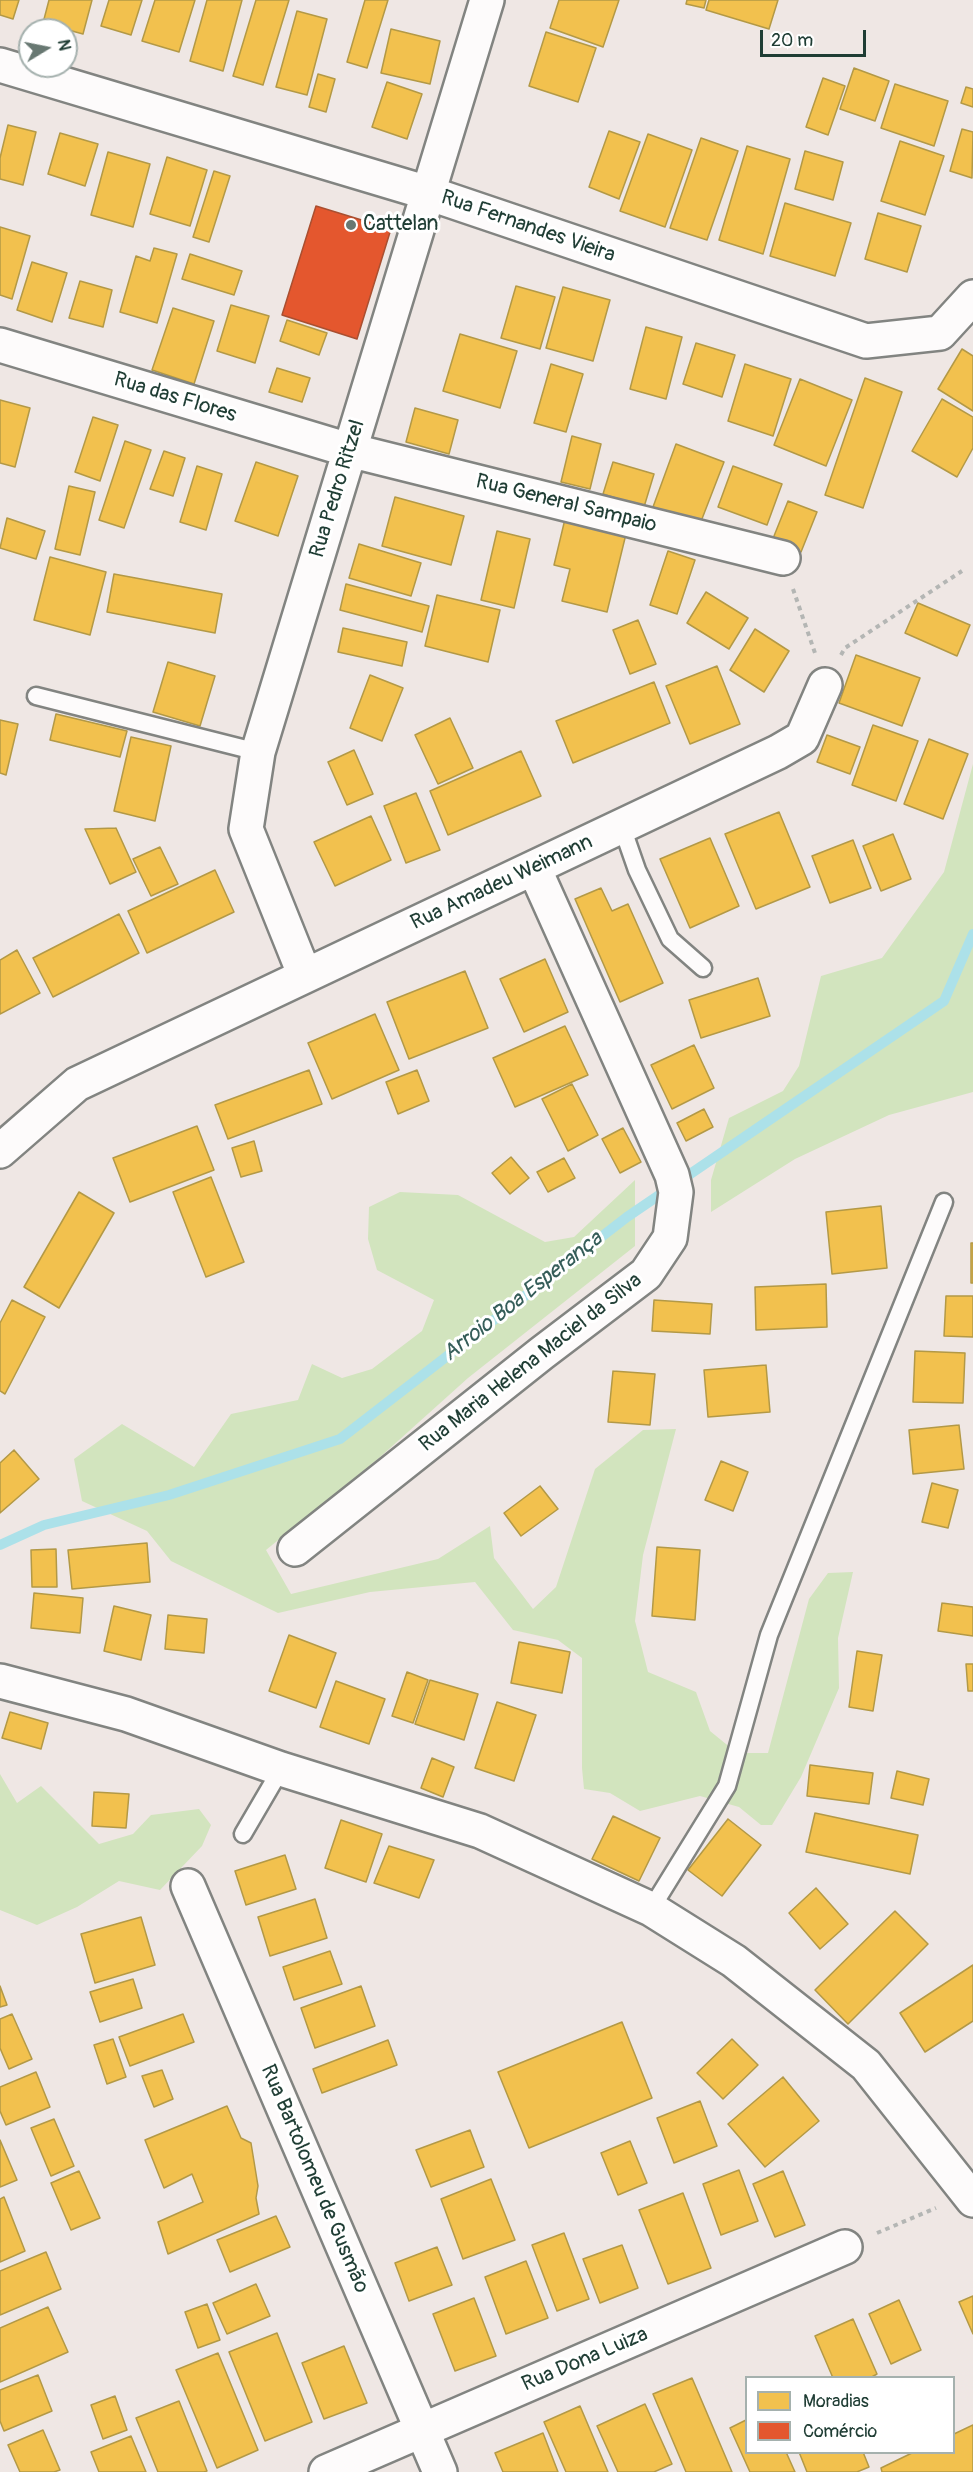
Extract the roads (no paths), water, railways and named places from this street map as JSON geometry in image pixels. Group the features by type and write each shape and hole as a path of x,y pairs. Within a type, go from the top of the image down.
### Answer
{"street":[{"name":"Rua Pedro Ritzel","path":"305,976 246,829 258,752 487,0"},
{"name":"Rua Fernandes Vieira","path":"0,65 428,194 866,341 940,333 973,297"},
{"name":"Rua das Flores","path":"0,345 349,450"},
{"name":"Rua General Sampaio","path":"349,450 783,558"},
{"name":"Rua Amadeu Weimann","path":"0,1151 77,1084 778,752 802,738 825,685"},
{"name":"Rua Maria Helena Maciel da Silva","path":"295,1549 542,1353 646,1274 670,1238 674,1183 534,868"},
{"path":"0,1681 126,1714 281,1769 480,1831 651,1909 734,1961 866,2065 971,2196"},
{"name":"Rua Bartolomeu de Gusmão","path":"188,1886 440,2472"},
{"name":"Rua Dona Luiza","path":"326,2472 845,2247"}],"lane":[{"path":"36,696 258,752"},
{"path":"622,826 637,870 670,939 703,968"},
{"path":"651,1909 727,1786 769,1635 944,1202"},
{"path":"243,1834 281,1769"}],"waterway":[{"name":"Arroio Boa Esperança","path":"0,1545 44,1525 169,1495 340,1439 627,1217 944,1001 973,934"}],"place":[{"name":"Cattelan","path":"351,225"}]}
